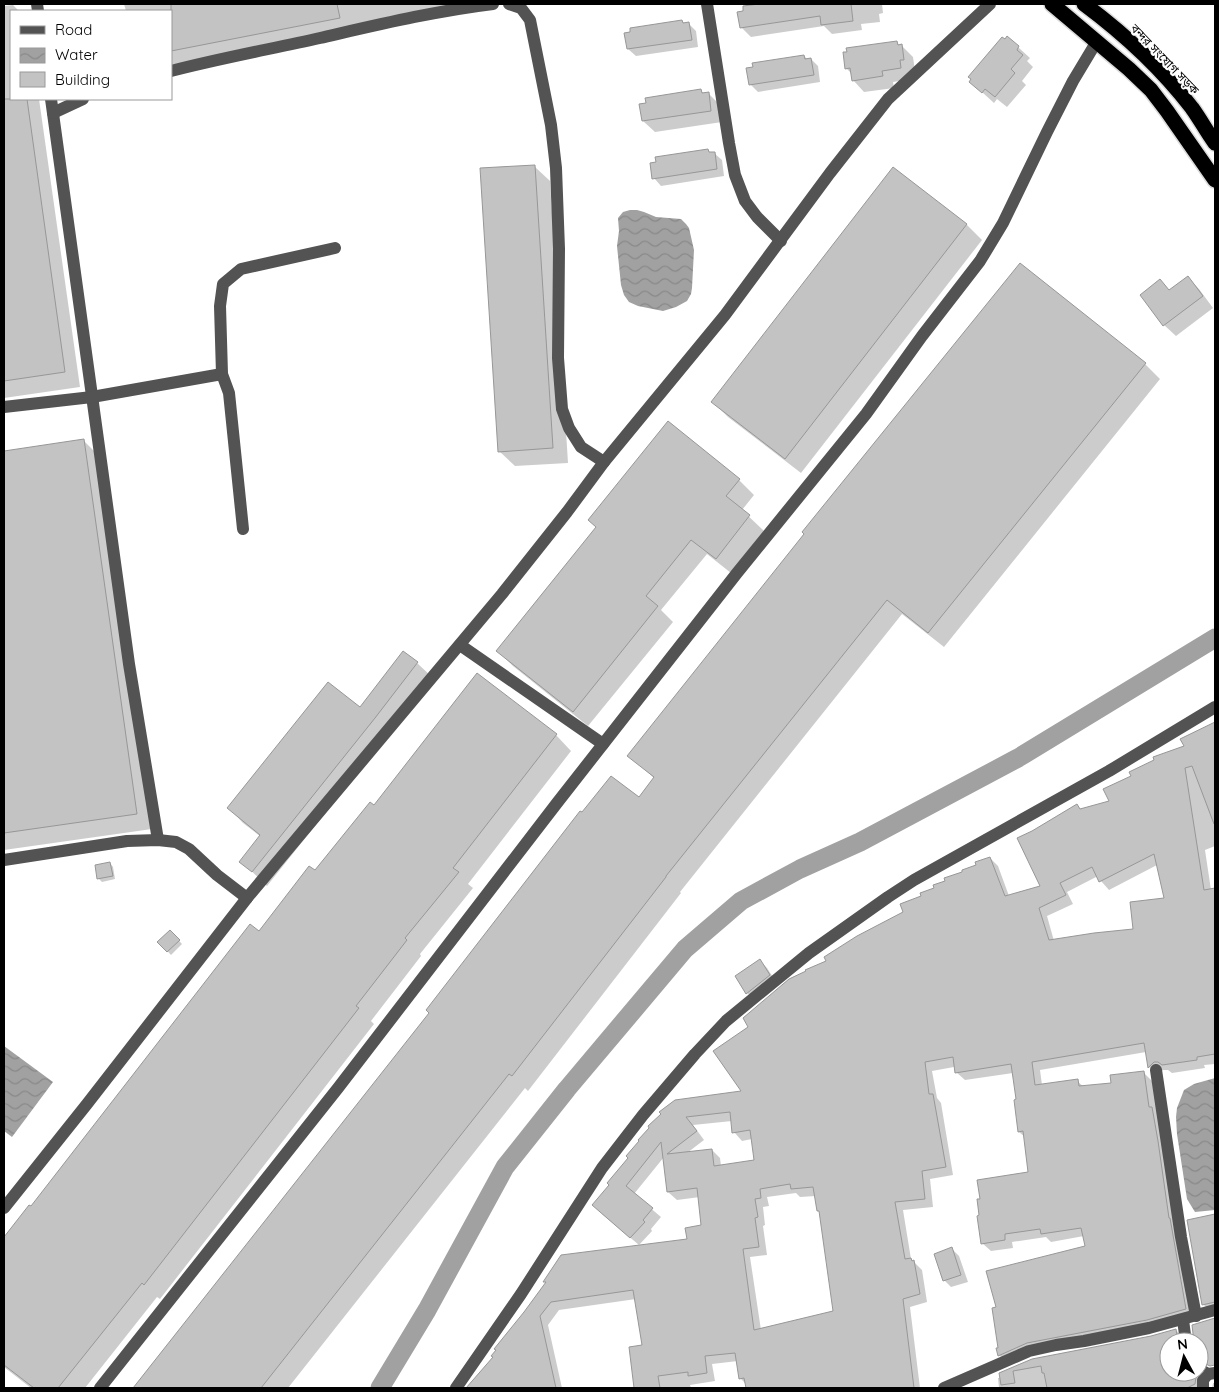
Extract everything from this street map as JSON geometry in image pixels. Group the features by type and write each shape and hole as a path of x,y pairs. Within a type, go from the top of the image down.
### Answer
{"highway":[{"path":"1052,4 1097,41 1151,90 1168,111 1215,180"},
{"name":"বন্দর সংযোগ সড়ক","path":"1090,5 1162,74 1191,108 1215,143"}],"street":[{"path":"172,71 204,62 376,26 493,4"},
{"path":"509,4 520,8 530,20 551,125 556,168 560,249 558,358 562,410 569,428 581,447 604,462"},
{"path":"707,4 735,175 745,201 757,217 780,241"},
{"path":"4,1208 247,898 460,645 568,512 604,462 725,315 888,98 990,4"},
{"path":"100,1388 338,1088 603,744 866,414 922,336 980,261 1003,223 1052,123 1097,41"},
{"path":"51,100 129,664 158,840"},
{"path":"53,113 81,100"},
{"path":"243,530 229,393 222,374 220,306 223,284 241,268 335,248"},
{"path":"4,407 92,397 222,374"},
{"path":"460,645 603,744"},
{"path":"456,1388 521,1294 602,1168 668,1086 726,1021 809,953 888,897 939,866 1109,771 1215,707"},
{"path":"4,860 127,841 158,840 176,842 189,849 217,875 247,898"},
{"path":"1156,1070 1181,1237 1196,1316"},
{"path":"944,1388 1029,1351 1149,1328 1215,1310"},
{"path":"1183,1320 1185,1332"}],"water":[{"path":"637,210 656,217 681,219 689,228 694,250 692,288 687,301 663,311 638,306 629,302 624,295 621,285 617,246 618,218 623,212"},
{"path":"4,1046 53,1082 12,1137 4,1131"},
{"path":"1215,1078 1215,1210 1195,1212 1187,1199 1177,1134 1177,1108 1184,1090 1194,1084"}],"building":[{"path":"171,4 337,4 340,18 172,51"},
{"path":"759,4 851,4 853,21 821,25 820,16 740,28 737,12 743,11 743,6"},
{"path":"682,20 683,23 689,22 692,40 627,49 624,33 630,32 630,28"},
{"path":"1007,36 1019,46 1017,50 1023,55 1011,69 1015,73 995,97 985,89 982,93 969,82 971,79 968,77 1002,37 1005,39"},
{"path":"897,41 898,45 902,44 904,60 900,60 901,68 882,71 883,76 852,81 850,68 845,69 843,52 847,52 846,48"},
{"path":"804,55 805,59 811,58 814,75 749,85 746,68 753,67 752,63"},
{"path":"701,89 702,93 709,92 711,111 642,121 639,104 646,103 645,98"},
{"path":"4,99 10,99 27,100 65,372 4,381"},
{"path":"708,149 709,152 715,152 717,169 652,179 650,163 656,162 655,157"},
{"path":"535,165 553,448 498,452 480,168"},
{"path":"893,167 967,224 785,459 711,402"},
{"path":"1020,263 1146,363 928,633 887,600 666,876 512,1076 509,1074 261,1388 133,1388 429,1013 426,1010 580,811 582,812 611,776 639,797 654,777 627,756 804,534 802,532"},
{"path":"1188,276 1203,296 1163,326 1140,295 1160,279 1169,290"},
{"path":"668,421 740,479 726,496 750,515 716,559 691,540 646,596 658,606 573,712 496,651 596,527 588,520"},
{"path":"84,439 137,814 4,833 4,451"},
{"path":"403,651 418,662 252,872 239,862 260,835 227,808 328,682 360,707"},
{"path":"477,673 557,734 453,868 459,872 405,938 407,940 356,1006 359,1008 144,1285 142,1283 58,1388 34,1388 4,1365 4,1237 29,1205 31,1206 250,924 259,931 309,866 315,870 370,802 374,805"},
{"path":"1215,722 1214,824 1192,766 1185,768 1204,890 1215,888 1215,1054 1197,1057 1197,1060 1162,1065 1154,1062 1148,1068 1144,1043 1032,1062 1035,1085 1078,1079 1079,1086 1111,1083 1110,1075 1144,1071 1149,1107 1152,1107 1158,1141 1169,1218 1186,1309 1147,1320 1027,1343 998,1356 992,1308 996,1307 986,1271 1085,1246 1081,1228 1041,1234 1040,1229 1005,1234 1005,1240 981,1244 977,1216 979,1215 977,1199 980,1199 977,1180 1028,1172 1023,1131 1018,1132 1011,1064 955,1073 953,1057 925,1062 929,1094 933,1094 946,1167 922,1171 925,1199 895,1202 905,1259 911,1258 912,1261 914,1260 920,1294 903,1299 914,1388 746,1388 744,1378 739,1379 735,1353 705,1356 707,1373 688,1376 688,1372 658,1376 660,1388 634,1388 629,1347 642,1345 633,1290 551,1302 540,1316 556,1388 466,1388 493,1357 491,1356 496,1350 494,1349 546,1282 543,1282 561,1255 687,1239 685,1228 701,1225 697,1188 667,1192 661,1142 626,1186 653,1208 643,1220 645,1222 630,1238 592,1205 609,1185 607,1183 628,1158 626,1156 649,1128 648,1126 661,1114 659,1112 675,1100 741,1091 713,1051 748,1027 743,1018 789,979 826,961 824,957 857,936 903,912 900,904 921,896 920,893 934,888 933,885 945,881 944,878 976,865 975,862 990,857 1005,896 1040,886 1017,838 1077,804 1080,809 1109,801 1103,789 1131,776 1129,772 1154,760 1153,757 1184,746 1180,739","holes":["1154,854 1164,898 1130,902 1133,929 1049,940 1039,908 1066,895 1060,883 1092,867 1099,882","730,1112 732,1133 750,1130 754,1160 714,1166 712,1149 667,1154 697,1131 686,1117","790,1184 791,1189 813,1187 817,1211 819,1211 833,1311 754,1330 743,1249 759,1247 755,1218 758,1217 755,1199 761,1198 760,1189"]},
{"path":"110,862 113,876 97,879 95,865"},
{"path":"170,930 180,940 167,952 157,942"},
{"path":"760,959 770,975 746,994 735,976"},
{"path":"1215,1214 1215,1302 1202,1305 1187,1220"},
{"path":"952,1247 961,1275 943,1281 934,1254"},
{"path":"1215,1318 1215,1365 1209,1366 1209,1332 1193,1332 1192,1325"},
{"path":"1176,1329 1176,1332 1165,1332"},
{"path":"1159,1334 1159,1382 1195,1382 1195,1384 1187,1388 1047,1388 1041,1366 1013,1371 1015,1383 1001,1385 999,1373 1032,1359"}],"waterway":[{"path":"380,1388 427,1310 505,1167 567,1089 685,949 741,901 800,869 860,842 1018,758 1215,638"}]}
